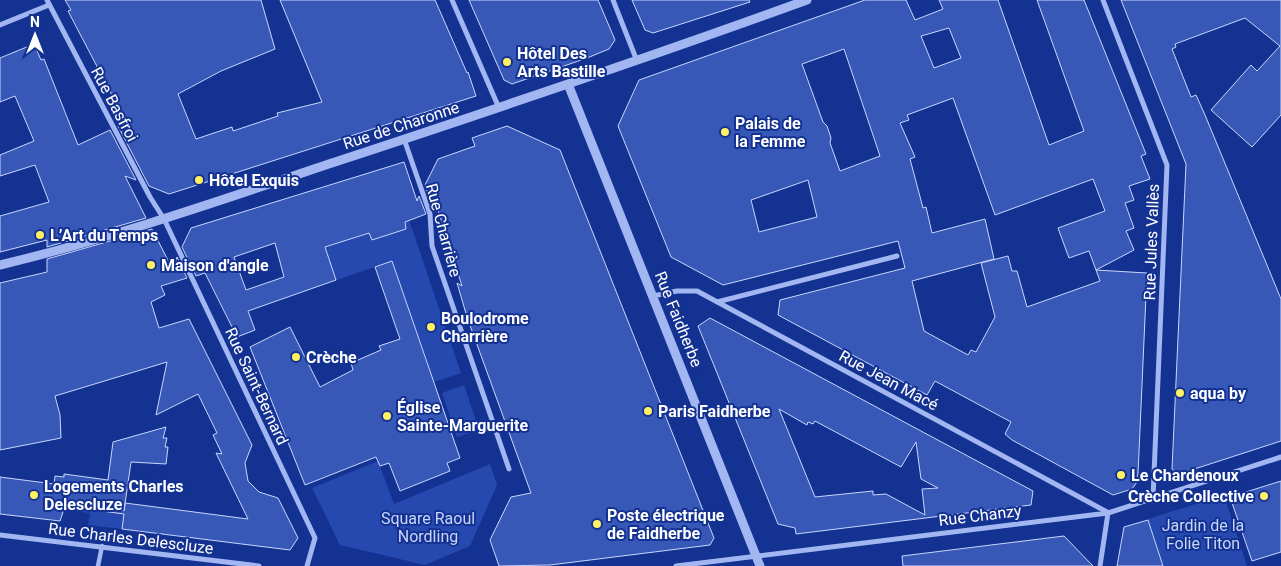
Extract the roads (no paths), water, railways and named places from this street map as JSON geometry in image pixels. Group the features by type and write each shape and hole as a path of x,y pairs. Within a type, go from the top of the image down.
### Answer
{"street":[{"path":"452,0 498,108"},
{"path":"613,0 637,61"},
{"name":"Rue de Charonne","path":"0,265 45,254 164,219 637,61 807,0"},
{"name":"Rue Jules Vallès","path":"1103,0 1167,165 1153,498"},
{"path":"0,25 48,2"},
{"name":"Rue Basfroi","path":"48,2 150,197 164,219"},
{"name":"Rue Faidherbe","path":"568,84 760,566"},
{"name":"Rue Charrière","path":"404,139 430,214 432,246 509,469"},
{"name":"Rue Saint-Bernard","path":"164,219 315,538 307,566"},
{"path":"717,302 897,256"},
{"name":"Rue Jean Macé","path":"653,296 677,291 697,291 1108,513"},
{"name":"Rue Chanzy","path":"676,566 1108,513 1281,457"},
{"path":"1100,566 1108,513"},
{"name":"Rue Charles Delescluze","path":"0,535 258,566"},
{"path":"98,566 102,546"}],"place":[{"name":"Hôtel Des Arts Bastille","path":"507,62"},
{"name":"Palais de la Femme","path":"725,132"},
{"name":"Hôtel Exquis","path":"199,180"},
{"name":"L’Art du Temps","path":"40,235"},
{"name":"Maison d'angle","path":"151,265"},
{"name":"Boulodrome Charrière","path":"431,327"},
{"name":"Crèche","path":"296,357"},
{"name":"aqua by","path":"1180,393"},
{"name":"Paris Faidherbe","path":"648,411"},
{"name":"Église Sainte-Marguerite","path":"387,416"},
{"name":"Le Chardenoux","path":"1121,475"},
{"name":"Logements Charles Delescluze","path":"34,495"},
{"name":"Crèche Collective","path":"1264,496"},
{"name":"Poste électrique de Faidherbe","path":"597,524"}],"park label":[{"name":"Square Raoul Nordling","path":"428,527"},
{"name":"Jardin de la Folie Titon","path":"1203,534"}]}
